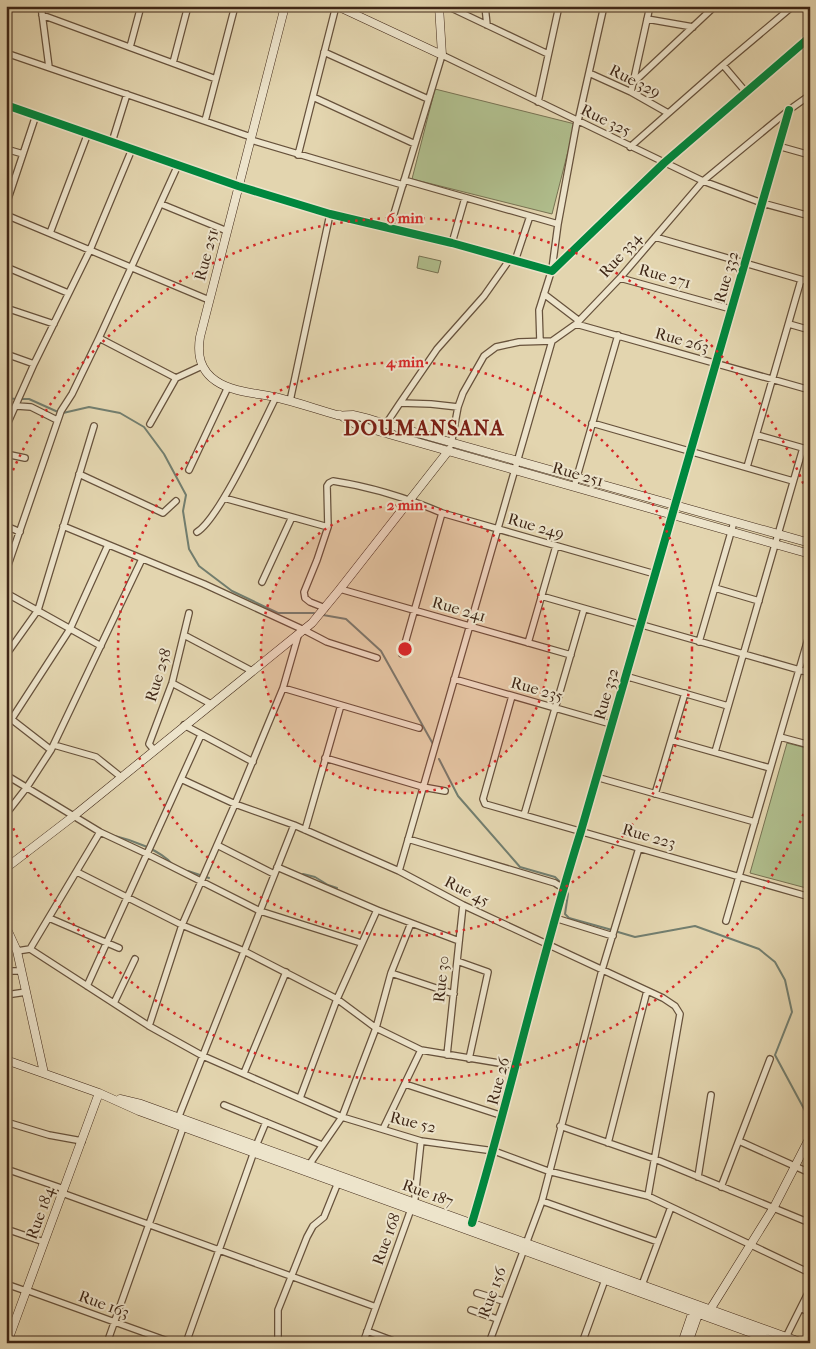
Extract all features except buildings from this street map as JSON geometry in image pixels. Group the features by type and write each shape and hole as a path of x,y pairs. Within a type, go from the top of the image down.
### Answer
{"street":[{"path":"40,6 48,67"},
{"path":"130,47 141,6"},
{"path":"173,63 188,6"},
{"path":"205,121 235,6"},
{"name":"Rue 251","path":"285,6 198,348 202,366 216,381 228,387 276,397 340,415 357,425 517,461 810,543"},
{"path":"298,155 337,6 442,55"},
{"path":"390,227 442,55 439,6"},
{"path":"447,6 548,54"},
{"path":"485,6 487,25"},
{"path":"538,102 558,6"},
{"path":"540,341 539,310 552,271 558,224 578,121 604,6"},
{"path":"631,92 650,6"},
{"path":"634,82 715,6"},
{"path":"630,147 723,64 793,6"},
{"path":"801,6 810,8"},
{"path":"42,15 216,79"},
{"path":"648,19 693,27"},
{"path":"552,271 664,163 745,91 810,37"},
{"path":"324,52 428,99"},
{"path":"6,53 298,155 558,224"},
{"name":"Rue 325","path":"442,55 703,181 762,203 810,216"},
{"path":"723,64 745,91"},
{"name":"Rue 329","path":"589,74 631,92 668,113"},
{"path":"112,142 127,94"},
{"name":"Rue 334","path":"552,341 577,322 620,278 703,181 810,95"},
{"path":"313,97 415,144"},
{"path":"6,104 238,186 330,214 390,227 552,271"},
{"name":"Rue 332","path":"548,945 789,110"},
{"path":"6,205 36,115"},
{"path":"50,233 88,133"},
{"path":"778,146 810,155"},
{"path":"6,148 23,154"},
{"path":"6,427 17,406 34,364 90,250 132,149"},
{"path":"6,571 59,416 72,394 99,338 178,165"},
{"path":"452,243 465,198"},
{"path":"161,204 227,231"},
{"path":"290,401 330,214"},
{"path":"6,215 209,300"},
{"path":"386,424 437,349 484,296 512,260 530,216"},
{"path":"655,237 810,282"},
{"path":"6,267 68,293"},
{"name":"Rue 271","path":"620,278 731,310"},
{"path":"747,467 801,280"},
{"path":"544,294 577,322"},
{"path":"6,308 54,324"},
{"name":"Rue 263","path":"577,322 810,390"},
{"path":"789,324 810,330"},
{"path":"574,487 618,335"},
{"path":"99,338 176,378"},
{"path":"6,868 75,816 121,777 152,747 184,726 304,630 340,590 450,447 458,407 463,393 484,356 496,347 519,342 552,341 399,871"},
{"path":"6,354 34,364"},
{"path":"150,424 176,378 202,366"},
{"path":"189,470 228,387"},
{"path":"197,532 203,528 224,498 276,397"},
{"path":"400,403 458,407"},
{"path":"17,406 31,407 59,416"},
{"name":"Rue 251","path":"340,415 352,415 386,424 515,470 810,554"},
{"path":"592,423 793,481"},
{"path":"6,655 38,610 94,426"},
{"path":"757,435 810,450"},
{"path":"715,752 803,448"},
{"path":"6,454 25,458"},
{"path":"79,474 163,512 176,501"},
{"name":"Rue 249","path":"328,527 328,486 333,481 363,486 411,500 442,514 655,574"},
{"path":"224,498 328,527 304,592 305,598 324,608"},
{"path":"402,654 442,514"},
{"path":"262,582 292,517"},
{"path":"699,642 734,522"},
{"path":"6,526 20,532"},
{"path":"63,526 204,584 327,642 377,658"},
{"path":"108,545 70,629 9,718 53,747 96,757 121,777"},
{"path":"528,643 556,546"},
{"path":"6,814 27,787 53,747 142,559"},
{"path":"715,588 759,601"},
{"name":"Rue 241","path":"340,590 571,655"},
{"path":"6,593 101,646"},
{"path":"541,596 810,673"},
{"path":"524,815 584,609"},
{"name":"Rue 258","path":"152,747 172,683 188,613"},
{"path":"726,921 810,632"},
{"path":"184,636 252,671"},
{"path":"149,1026 182,925 253,762 282,688 298,636"},
{"path":"625,676 728,706"},
{"name":"Rue 235","path":"454,679 611,724"},
{"path":"172,683 211,704"},
{"path":"282,688 419,728"},
{"path":"655,794 685,693"},
{"name":"Rue 223","path":"512,696 483,799 486,804 810,896"},
{"path":"305,830 341,705"},
{"path":"184,726 253,762"},
{"path":"87,986 201,735"},
{"path":"780,737 810,745"},
{"path":"671,740 770,768"},
{"path":"326,758 424,787 445,790"},
{"path":"6,775 100,832 260,911 362,943"},
{"path":"596,777 755,822"},
{"name":"Rue 45","path":"181,779 235,804 294,825 399,871 463,905 675,1006 680,1014 655,1159"},
{"path":"107,1343 203,1056 294,825"},
{"path":"17,951 30,949 100,832"},
{"path":"408,839 555,883 563,888"},
{"path":"217,845 274,874"},
{"name":"Rue 156","path":"489,1343 542,1201 548,1171 602,970 614,936 639,848"},
{"path":"277,867 377,910 459,941"},
{"path":"77,872 182,925 244,950 337,998 376,1028 422,1050 447,1056 516,1066"},
{"name":"Rue 30","path":"447,1056 463,905"},
{"path":"300,1098 337,998 377,910"},
{"path":"49,918 119,948"},
{"path":"555,918 614,936"},
{"path":"309,1165 342,1117 376,1028 391,973 411,923"},
{"path":"7,932 17,951 44,1073"},
{"name":"Rue 26","path":"472,1223 494,1151 548,945"},
{"name":"Rue 52","path":"30,949 149,1026 203,1056 342,1117 422,1141 494,1151 548,1171 648,1196 810,1272"},
{"path":"114,1003 135,958"},
{"path":"457,961 488,972 469,1059"},
{"path":"6,971 21,971"},
{"path":"244,1073 286,972"},
{"path":"391,973 454,994"},
{"path":"608,1143 647,991"},
{"path":"6,995 26,992"},
{"path":"383,1129 422,1050"},
{"path":"721,1187 770,1059"},
{"name":"Rue 187","path":"6,1060 99,1093 141,1104 203,1131 701,1310 803,1343"},
{"path":"405,1084 503,1116"},
{"name":"Rue 184","path":"7,1343 99,1093"},
{"path":"698,1177 711,1095"},
{"path":"224,1105 322,1145"},
{"path":"6,1122 49,1135 82,1141"},
{"path":"186,1343 254,1149 266,1122"},
{"path":"560,1126 655,1159 810,1223"},
{"path":"682,1343 701,1310 752,1245 810,1137"},
{"name":"Rue 168","path":"363,1343 412,1206 422,1141"},
{"path":"739,1141 810,1172"},
{"name":"Rue 187","path":"254,1149 309,1165 339,1180"},
{"path":"648,1196 655,1159"},
{"path":"6,1169 148,1224 376,1307"},
{"path":"278,1343 278,1310 307,1237 314,1226 324,1217 339,1180"},
{"path":"542,1201 658,1242"},
{"name":"Rue 187","path":"412,1206 472,1223 524,1246"},
{"path":"642,1285 671,1207"},
{"path":"6,1229 44,1242"},
{"path":"582,1343 606,1276"},
{"name":"Rue 187","path":"606,1276 642,1285 779,1343"},
{"name":"Rue 163","path":"6,1284 173,1343"},
{"path":"786,1337 810,1289"},
{"path":"477,1293 503,1302"},
{"path":"801,1308 810,1312"},
{"path":"471,1310 497,1319"},
{"path":"688,1343 701,1310"},
{"path":"367,1331 399,1343"}],"green space":[{"path":"435,89 575,124 552,214 412,179"},
{"path":"419,256 441,261 438,273 417,268"},
{"path":"787,743 810,749 810,889 750,873"}],"waterway":[{"path":"6,398 16,399"},
{"path":"21,399 29,399 58,412"},
{"path":"63,413 89,407 120,413 144,427 164,454 186,495 183,511 189,549 199,566 232,591 278,613 314,613"},
{"path":"323,615 346,619 381,651 433,744"},
{"path":"439,759 458,796 520,867 555,877 561,883"},
{"path":"115,836 153,850 172,864"},
{"path":"188,871 209,878"},
{"path":"303,874 315,877 337,888"},
{"path":"567,891 565,914 569,918 612,930"},
{"path":"618,932 635,937 695,926 759,949 775,962 785,980 792,1012 775,1055 810,1120"}],"cycle path":[{"path":"6,105 238,186 330,214 452,243 552,271 664,163 810,37"},
{"path":"472,1223 552,928 789,110"}],"district":[{"name":"DOUMANSANA","path":"424,428"}]}
